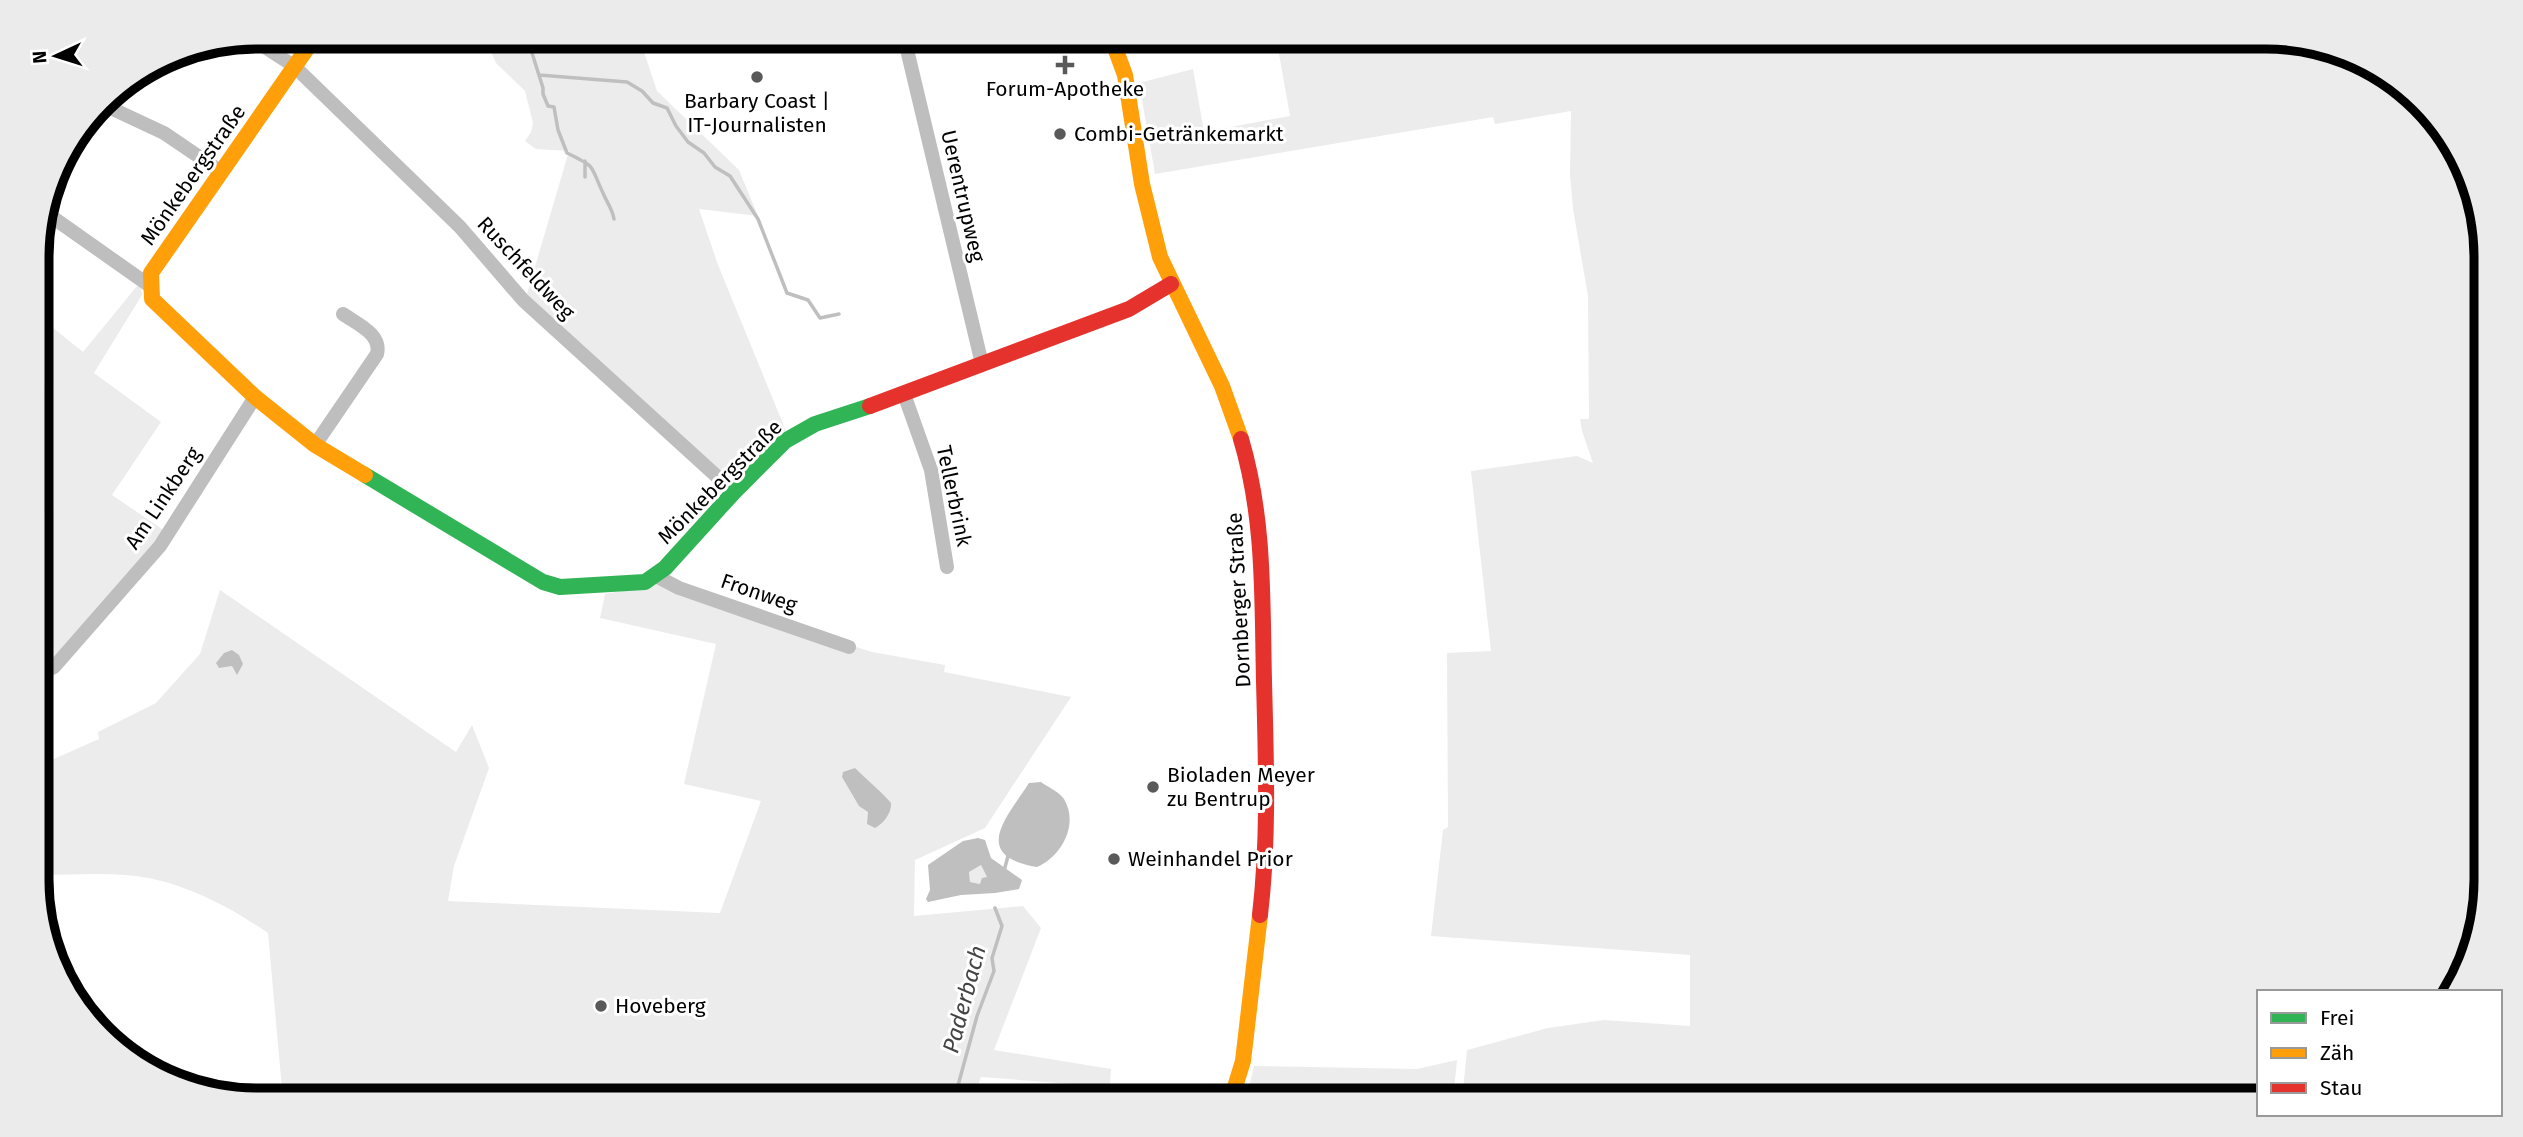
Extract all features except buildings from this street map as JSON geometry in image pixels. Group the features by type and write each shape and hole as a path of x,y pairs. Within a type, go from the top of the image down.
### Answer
{"street":[{"name":"Ruschfeldweg","path":"268,49 294,66 460,227 523,300 734,492"},
{"name":"Mönkebergstraße","path":"306,49 151,273 152,299 159,309 255,397 315,445 543,582 560,587 645,582 656,576 734,492 785,441 798,432 1129,309 1171,284"},
{"name":"Uerentrupweg","path":"907,49 982,364"},
{"name":"Dornberger Straße","path":"1115,49 1125,75 1149,214 1160,257 1222,386 1238,428 1248,462 1261,537 1265,721 1264,883 1243,1061 1235,1088"},
{"path":"112,109 164,133 220,171"},
{"path":"53,217 150,286"},
{"path":"315,445 377,354 379,345 376,338 343,314"},
{"name":"Tellerbrink","path":"904,394 931,470 947,567"},
{"name":"Am Linkberg","path":"49,669 54,667 160,546 255,397"},
{"name":"Fronweg","path":"656,576 679,588 849,647"}],"shaded area":[{"path":"490,49 643,49 657,91 739,170 758,216 699,209 718,265 786,431 736,477 722,473 527,294 569,151 536,149 525,141 533,123 525,91 496,63"},
{"path":"1278,49 2280,49 2333,60 2370,77 2393,92 2431,130 2458,177 2467,203 2474,257 2474,880 2470,921 2463,947 2442,990 2257,990 2257,1088 1463,1088 1467,1050 1548,1028 1604,1020 1690,1026 1690,955 1431,936 1443,830 1448,827 1447,653 1491,651 1471,471 1577,456 1593,463 1580,419 1589,419 1588,296 1573,209 1570,175 1571,111 1495,124 1493,117 1155,174 1139,83 1193,69 1204,132 1290,116"},
{"path":"137,286 141,287 142,295 94,373 161,422 112,495 165,531 49,666 49,325 83,352"},
{"path":"659,584 872,652 945,665 944,672 1071,697 985,828 915,860 914,916 1023,906 1041,928 994,1050 1111,1069 1110,1087 981,1077 977,1088 282,1088 268,933 218,903 163,881 114,874 49,875 49,761 99,739 98,732 156,703 200,654 220,590 456,752 472,725 489,768 454,866 448,901 720,913 761,801 684,784 716,644 600,618 605,594"},
{"path":"232,650 239,655 243,664 237,675 232,666 219,668 216,663 224,653"},
{"path":"855,768 891,803 886,818 875,828 867,824 868,812 859,806 842,777 843,772"},
{"path":"1041,782 1064,799 1070,819 1066,838 1060,847 1046,862 1037,867 1016,862 1004,854 999,844 1004,821 1012,808 1029,783"},
{"path":"978,838 985,840 991,858 1022,880 1019,889 961,895 928,902 928,865 963,841","holes":["981,865 987,877 982,878 980,884 970,882 969,872"]},
{"path":"981,865 987,877 980,884 970,882 969,872"},
{"path":"1457,1060 1454,1088 1249,1088 1254,1066 1417,1069"}],"waterway":[{"path":"531,49 543,94 548,106 554,107 558,130 567,153 591,168 614,219"},
{"path":"539,75 627,82 642,91 653,103 667,108 688,142 704,153 715,167 730,176 758,219 787,293 808,300 820,318 839,314"},
{"path":"585,161 585,177"},
{"name":"Paderbach","path":"1004,871 1008,856"},
{"name":"Paderbach","path":"957,1088 977,1016 994,971 992,958 1002,926 995,908"}],"traffic: fast":[{"path":"365,475 543,582 560,587 645,582 665,568 785,441 815,424 870,406"}],"traffic: slow":[{"path":"307,49 151,273 152,299 255,397 315,445 365,475"},
{"path":"1115,49 1125,75 1142,184 1160,257 1222,386 1241,439"},
{"path":"1235,1088 1243,1061 1260,915"}],"traffic: jam":[{"path":"870,406 1129,309 1171,284"},
{"path":"1241,439 1254,499 1262,589 1266,798 1260,915"}],"place":[{"name":"Forum-Apotheke","path":"1065,65"},
{"name":"Barbary Coast | IT-Journalisten","path":"757,77"},
{"name":"Combi-Getränkemarkt","path":"1060,134"},
{"name":"Bioladen Meyer zu Bentrup","path":"1153,787"},
{"name":"Weinhandel Prior","path":"1114,859"},
{"name":"Hoveberg","path":"601,1006"}]}
